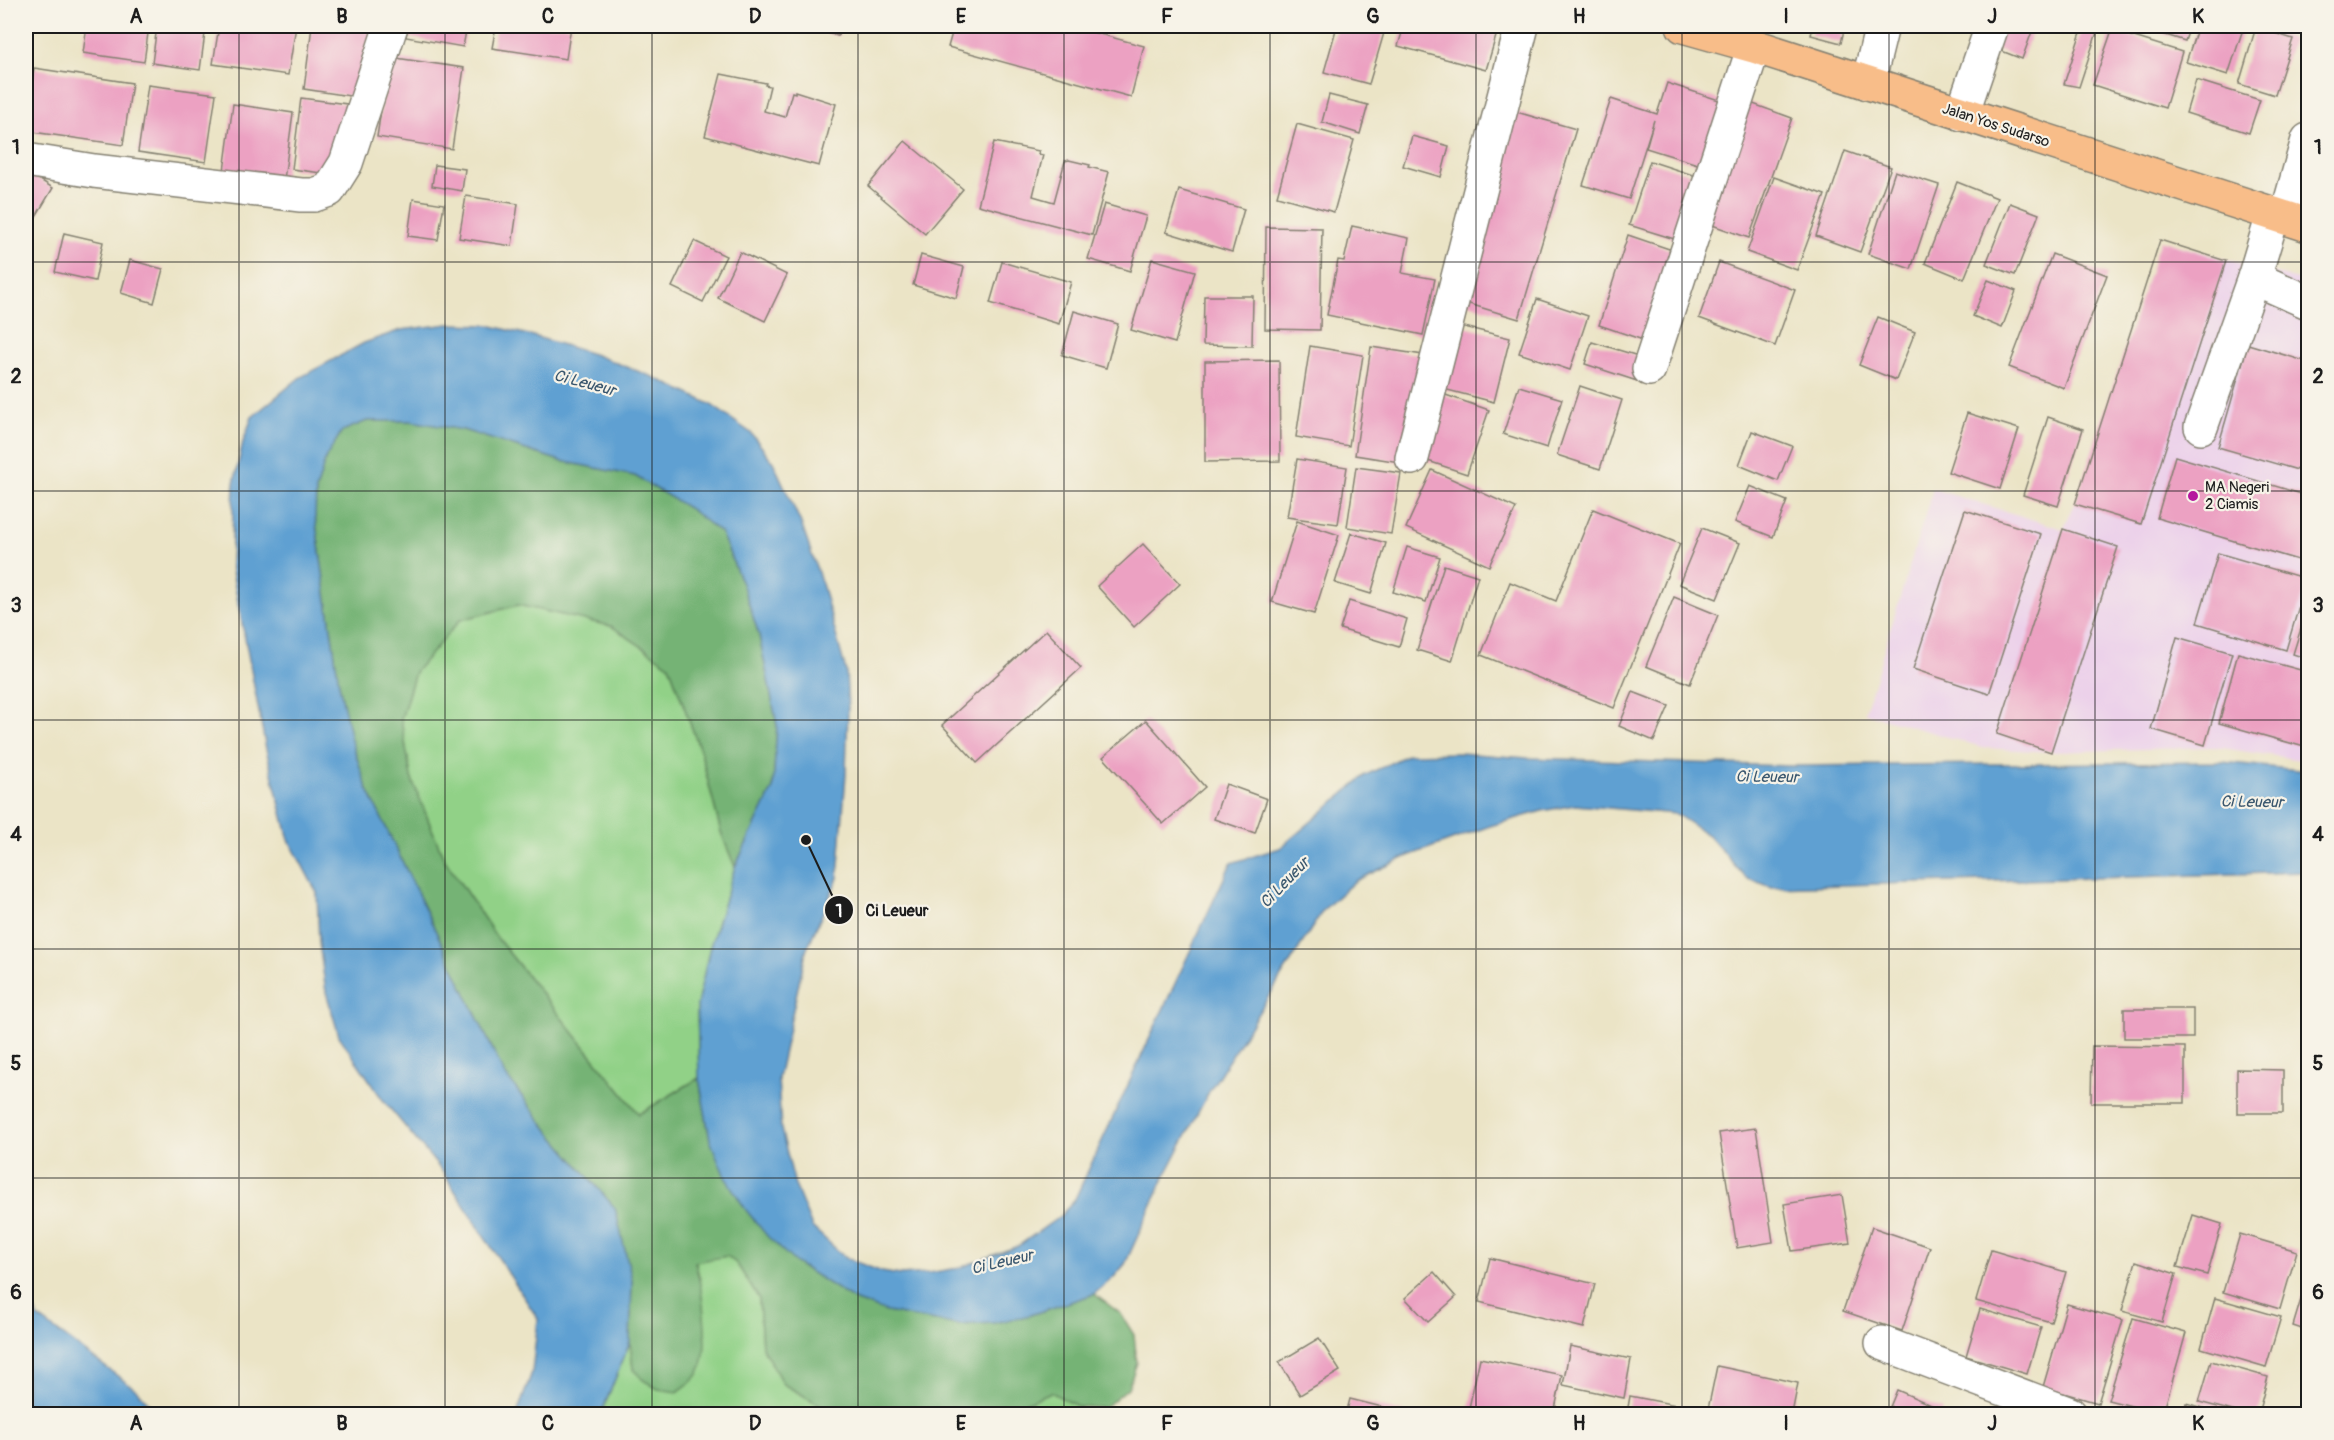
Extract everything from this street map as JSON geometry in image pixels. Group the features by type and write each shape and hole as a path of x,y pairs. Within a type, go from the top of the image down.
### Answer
{"main road":[{"name":"Jalan Yos Sudarso","path":"1683,26 1754,46 2289,220"}],"street":[{"path":"26,160 94,171 301,195 314,195 329,190 346,162 391,26"},
{"path":"1412,458 1522,26"},
{"path":"1868,83 1882,26"},
{"path":"1962,114 1992,26"},
{"path":"1649,369 1754,46"},
{"path":"2201,427 2254,278 2289,220 2308,140"},
{"path":"2254,278 2308,302"},
{"path":"1882,1343 2070,1414"}],"shaded area":[{"name":"MA Negeri 2 Ciamis","path":"2160,240 2308,283 2308,761 2215,747 2051,752 1985,748 1865,713 1933,489 2063,529 2075,504"}],"green space":[{"path":"367,421 411,421 463,430 561,461 635,476 690,509 721,533 743,586 759,635 777,725 773,788 735,867 721,832 701,753 669,665 611,626 518,605 460,620 415,672 401,719 411,777 444,859 497,938 639,1114 699,1078 710,1140 796,1263 856,1301 887,1312 958,1325 993,1323 1027,1316 1094,1294 1121,1314 1134,1335 1137,1363 1128,1388 1104,1408 1079,1407 1051,1392 1000,1414 843,1414 829,1410 783,1384 762,1347 759,1299 737,1264 727,1256 695,1262 703,1304 705,1338 701,1367 696,1377 677,1392 658,1389 643,1380 633,1369 630,1342 632,1280 615,1208 547,1129 504,1073 367,788 351,741 339,684 315,517 316,490 326,457 342,431"},
{"path":"518,605 611,626 669,665 701,753 721,832 735,867 710,947 697,1005 699,1078 639,1114 497,938 444,859 411,777 401,719 415,672 460,620"},
{"path":"727,1256 737,1264 759,1299 762,1347 783,1384 829,1410 843,1414 601,1414 630,1342 633,1369 700,1279 695,1261"},
{"path":"1051,1392 1079,1407 1078,1414 1000,1414"}],"water":[{"path":"449,324 488,325 593,354 653,377 710,404 751,433 773,462 801,523 823,587 846,671 848,708 846,774 838,878 806,951 778,1078 781,1129 795,1185 812,1227 846,1258 882,1272 901,1275 959,1268 1018,1246 1059,1217 1074,1201 1231,863 1280,848 1366,775 1409,754 1460,753 1528,758 1790,766 2222,762 2308,771 2308,872 1772,887 1746,878 1709,836 1676,814 1575,805 1542,811 1490,826 1408,856 1355,881 1323,910 1210,1090 1164,1178 1125,1264 1094,1294 1027,1316 993,1323 958,1325 887,1312 856,1301 796,1263 768,1237 746,1210 725,1177 710,1140 699,1078 697,1005 710,947 735,867 773,788 777,725 759,635 743,586 721,533 690,509 635,476 561,461 463,430 411,421 367,421 342,431 326,457 316,490 315,517 339,684 351,740 367,788 504,1073 547,1129 615,1208 632,1280 630,1342 601,1414 517,1414 532,1372 538,1319 442,1171 383,1100 339,1036 326,992 319,943 317,893 289,840 266,749 231,565 234,483 243,442 252,417 299,378 364,343 401,330"},
{"path":"26,1295 38,1317 138,1391 158,1414 26,1414"}],"building":[{"path":"87,26 149,26 144,62 83,53"},
{"path":"157,26 206,26 200,70 152,63"},
{"path":"219,26 296,26 288,75 213,64"},
{"path":"312,26 373,26 363,98 304,89"},
{"path":"408,26 467,26 463,47 406,37"},
{"path":"496,26 571,26 566,59 492,48"},
{"path":"810,26 842,26 838,36 809,28"},
{"path":"954,26 1070,26 1144,46 1131,97 948,47"},
{"path":"1337,26 1386,26 1369,84 1324,72"},
{"path":"1404,26 1499,26 1486,70 1398,46"},
{"path":"1813,26 1845,26 1841,43 1811,35"},
{"path":"1997,26 2034,26 2022,59 1989,46"},
{"path":"2083,26 2099,26 2079,87 2064,84"},
{"path":"2137,26 2190,26 2185,41"},
{"path":"2198,26 2231,26 2243,29 2228,75 2186,62"},
{"path":"2256,27 2293,39 2275,95 2239,84"},
{"path":"2112,30 2182,52 2165,108 2093,85"},
{"path":"389,57 464,68 452,149 377,137"},
{"path":"34,68 132,83 123,145 26,131"},
{"path":"721,74 766,83 765,85 770,86 764,111 785,117 792,92 795,93 795,91 836,104 819,166 705,136"},
{"path":"2196,80 2260,100 2249,133 2186,113"},
{"path":"1667,83 1725,102 1704,166 1646,148 1654,120 1629,199 1583,185 1611,99 1657,114"},
{"path":"148,85 216,94 206,162 138,152"},
{"path":"1329,95 1368,105 1360,134 1322,122"},
{"path":"301,98 347,104 336,175 292,169"},
{"path":"1745,101 1792,118 1749,238 1701,221"},
{"path":"233,104 293,113 284,180 224,171"},
{"path":"1513,111 1576,129 1519,319 1456,300"},
{"path":"1297,124 1354,140 1334,212 1277,196"},
{"path":"1412,136 1449,146 1441,177 1403,166"},
{"path":"905,141 963,189 925,234 868,186"},
{"path":"994,142 1039,151 1038,154 1043,155 1033,196 1054,202 1065,161 1090,165 1089,167 1109,172 1092,235 978,205"},
{"path":"1845,151 1891,167 1860,252 1816,236"},
{"path":"1650,161 1702,178 1681,241 1629,225"},
{"path":"435,165 465,169 462,191 432,186"},
{"path":"26,171 53,188 26,233"},
{"path":"1895,171 1939,185 1911,269 1868,254"},
{"path":"1774,177 1825,195 1797,270 1747,252"},
{"path":"1957,182 1997,198 1964,279 1925,263"},
{"path":"1179,190 1244,209 1232,252 1166,232"},
{"path":"466,196 518,204 512,246 459,238"},
{"path":"413,199 444,204 438,240 408,236"},
{"path":"2010,203 2039,214 2015,275 1986,264"},
{"path":"1104,204 1146,216 1130,271 1088,259"},
{"path":"1352,226 1409,238 1402,273 1435,279 1423,335 1327,315 1338,260 1344,261"},
{"path":"1266,227 1322,228 1320,330 1265,329"},
{"path":"64,233 103,242 95,281 55,272"},
{"path":"1628,235 1678,252 1649,342 1599,325"},
{"path":"2160,240 2226,261 2141,524 2075,504"},
{"path":"694,241 726,256 703,302 672,287"},
{"path":"740,252 787,275 765,321 718,298"},
{"path":"2052,254 2107,275 2064,388 2009,367"},
{"path":"921,255 964,267 956,298 913,285"},
{"path":"1152,259 1195,271 1175,343 1131,330"},
{"path":"130,260 163,269 154,303 121,293"},
{"path":"1002,262 1071,282 1059,324 990,303"},
{"path":"1719,262 1795,290 1775,346 1699,318"},
{"path":"1988,280 2016,291 2002,328 1973,316"},
{"path":"1204,296 1253,296 1252,346 1203,345"},
{"path":"1537,299 1588,316 1570,370 1519,353"},
{"path":"1074,311 1118,324 1106,368 1062,355"},
{"path":"1878,317 1915,332 1896,380 1859,365"},
{"path":"1448,323 1510,338 1494,402 1432,386"},
{"path":"1592,342 1645,358 1637,381 1585,364"},
{"path":"2248,344 2308,362 2308,473 2218,447"},
{"path":"1310,346 1363,355 1349,446 1296,437"},
{"path":"1371,347 1423,355 1406,463 1355,455"},
{"path":"1279,360 1280,461 1205,462 1205,361"},
{"path":"1519,386 1562,399 1547,448 1503,434"},
{"path":"1580,386 1622,400 1600,469 1557,455"},
{"path":"1437,392 1489,410 1467,474 1416,457"},
{"path":"1967,413 2019,429 2000,489 1948,472"},
{"path":"2048,417 2083,429 2058,506 2023,495"},
{"path":"1752,431 1792,446 1778,481 1739,465"},
{"path":"2175,456 2308,496 2308,563 2157,518"},
{"path":"1297,459 1347,467 1338,524 1287,517"},
{"path":"1356,467 1401,473 1391,534 1347,527"},
{"path":"1432,470 1516,508 1489,566 1406,528"},
{"path":"1750,486 1787,501 1773,537 1735,522"},
{"path":"1593,509 1680,544 1614,708 1481,655 1510,582 1556,601"},
{"path":"1965,510 2041,534 1989,694 1913,669"},
{"path":"1297,521 1339,535 1314,614 1272,602"},
{"path":"1702,528 1740,543 1717,599 1679,584"},
{"path":"2063,529 2118,547 2051,752 1997,734"},
{"path":"1351,533 1386,543 1371,594 1335,583"},
{"path":"1143,544 1180,584 1134,627 1097,586"},
{"path":"1407,547 1440,557 1426,602 1393,592"},
{"path":"2218,553 2307,579 2286,650 2197,623"},
{"path":"1444,565 1478,576 1452,661 1417,650"},
{"path":"1674,597 1718,615 1690,684 1646,666"},
{"path":"1349,601 1407,619 1399,647 1340,629"},
{"path":"2308,606 2308,659 2293,654"},
{"path":"1046,630 1081,668 977,763 942,725"},
{"path":"2177,637 2232,653 2205,745 2151,729"},
{"path":"2238,653 2308,672 2308,748 2219,723"},
{"path":"1633,692 1669,706 1654,741 1619,726"},
{"path":"1146,720 1205,787 1163,824 1103,757"},
{"path":"1226,784 1267,799 1255,833 1214,819"},
{"path":"2124,1009 2193,1009 2193,1038 2124,1038"},
{"path":"2092,1046 2185,1047 2185,1103 2091,1103"},
{"path":"2237,1069 2283,1070 2283,1113 2237,1113"},
{"path":"1756,1128 1773,1242 1737,1248 1719,1133"},
{"path":"1842,1195 1850,1243 1792,1251 1784,1204"},
{"path":"2193,1215 2222,1224 2207,1275 2177,1267"},
{"path":"1872,1227 1930,1247 1902,1331 1843,1311"},
{"path":"2240,1234 2297,1251 2280,1309 2223,1292"},
{"path":"1991,1250 2066,1272 2051,1322 1976,1301"},
{"path":"1490,1258 1595,1284 1584,1328 1479,1302"},
{"path":"2136,1261 2176,1274 2162,1322 2122,1311"},
{"path":"1434,1272 1456,1297 1428,1322 1405,1298"},
{"path":"2308,1276 2308,1331 2293,1326"},
{"path":"2215,1298 2281,1317 2266,1367 2201,1348"},
{"path":"2067,1304 2123,1320 2098,1403 2043,1387"},
{"path":"1980,1309 2041,1327 2027,1374 1966,1356"},
{"path":"2133,1318 2186,1333 2163,1414 2108,1400"},
{"path":"1319,1338 1340,1371 1300,1395 1279,1362"},
{"path":"1570,1346 1631,1359 1624,1398 1563,1385"},
{"path":"1480,1358 1562,1375 1554,1414 1502,1414 1469,1408"},
{"path":"2211,1361 2268,1377 2258,1414 2244,1414 2199,1402"},
{"path":"1717,1366 1798,1383 1792,1414 1707,1414"},
{"path":"1897,1390 1943,1410 1941,1414 1887,1414"},
{"path":"1630,1396 1697,1409 1696,1414 1627,1413"},
{"path":"1350,1399 1410,1414 1346,1414"},
{"path":"2186,1403 2222,1414 2183,1414"}],"place":[{"name":"MA Negeri 2 Ciamis","path":"2193,496"},
{"name":"Ci Leueur","path":"806,840"}]}
